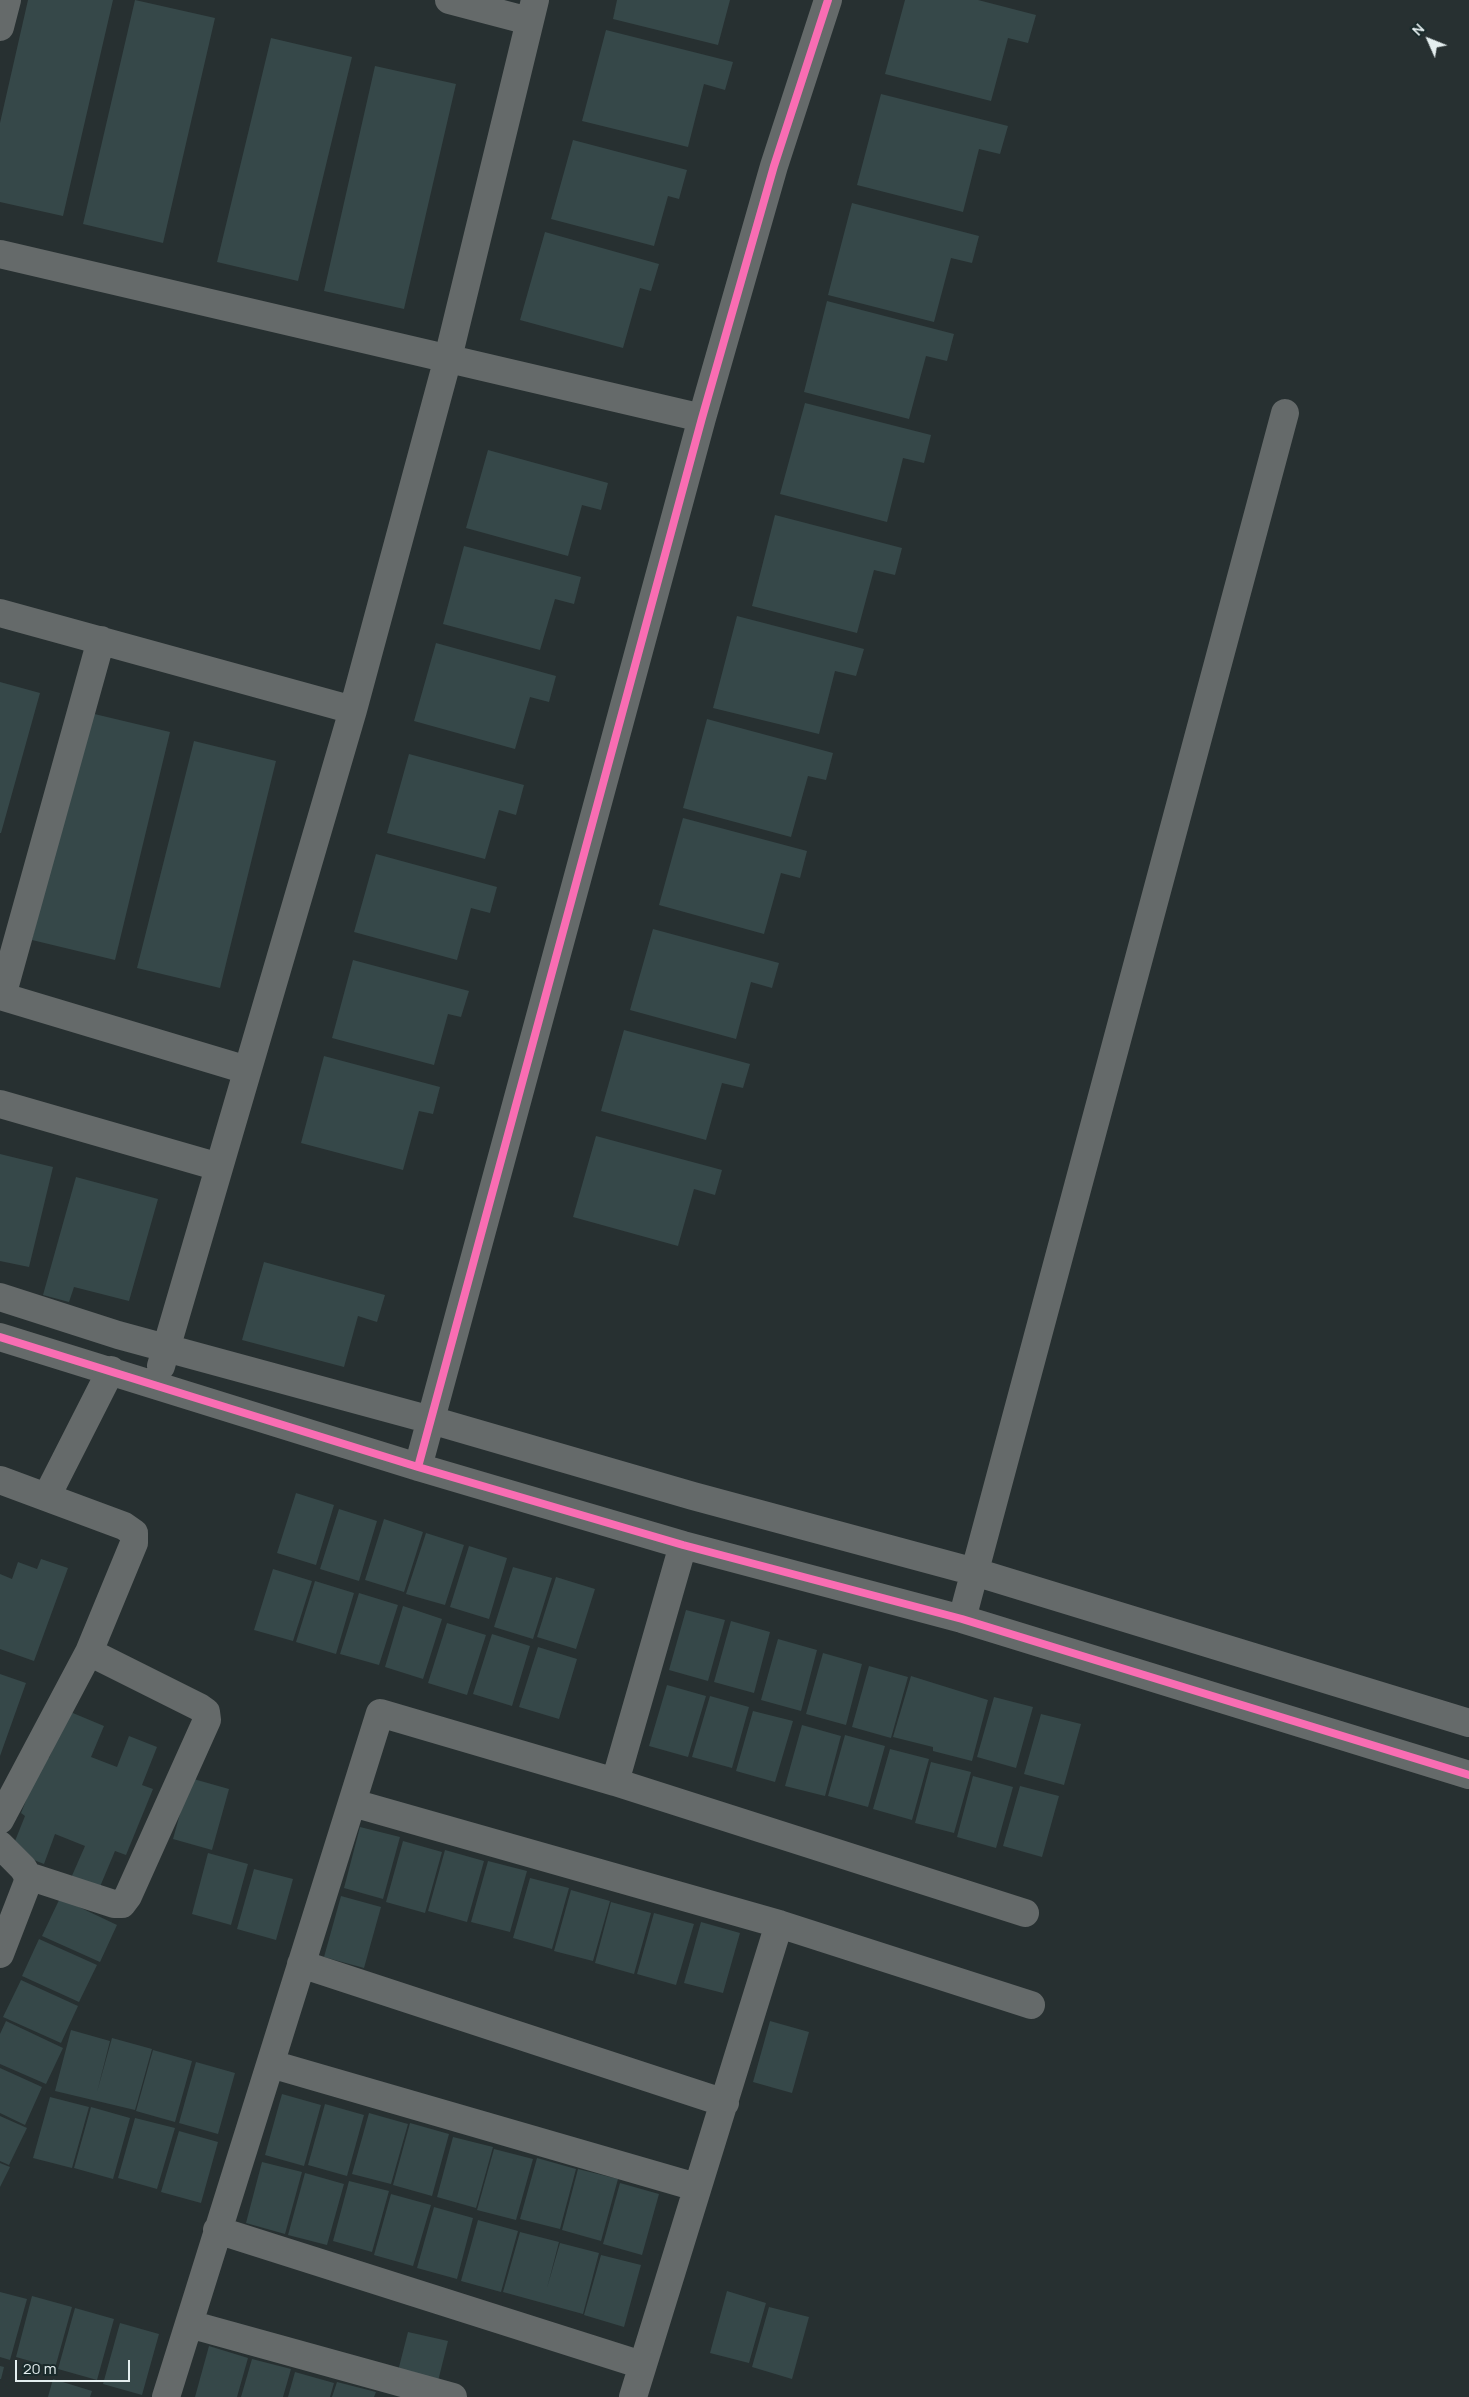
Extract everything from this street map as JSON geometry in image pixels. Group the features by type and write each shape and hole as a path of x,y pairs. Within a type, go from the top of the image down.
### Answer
{"street":[{"path":"0,27 7,0"},
{"path":"156,1384 353,710 448,358 532,10 449,0"},
{"path":"418,1467 702,418 774,166 828,0"},
{"path":"0,254 702,418"},
{"path":"962,1620 1285,413"},
{"path":"0,613 353,710"},
{"path":"101,640 1,996 247,1070"},
{"path":"0,1104 219,1167"},
{"path":"0,1298 167,1348 431,1420 693,1496 975,1572 1469,1723"},
{"path":"0,1337 418,1467 683,1545 962,1620 1469,1775"},
{"path":"47,1496 111,1370"},
{"path":"0,1480 124,1526 134,1533 134,1543 89,1652 0,1820"},
{"path":"615,1782 683,1545"},
{"path":"28,1876 114,1904 122,1904 128,1896 207,1720 206,1712 199,1707 89,1652"},
{"path":"166,2397 380,1713 615,1782 1025,1912"},
{"path":"353,1802 779,1924 1031,2004"},
{"path":"0,1845 23,1868 28,1876 27,1884 0,1954"},
{"path":"633,2397 696,2187 725,2103 779,1924"},
{"path":"300,1964 725,2103"},
{"path":"271,2064 696,2187"},
{"path":"217,2230 642,2364"},
{"path":"189,2324 453,2397"}],"building":[{"path":"28,0 113,0 63,216 0,202 0,123"},
{"path":"135,0 215,18 163,243 83,224"},
{"path":"617,0 730,0 718,45 613,19"},
{"path":"905,0 978,0 1036,15 1028,43 1008,38 991,101 885,74"},
{"path":"606,30 733,62 725,90 704,84 688,147 582,121"},
{"path":"271,38 352,57 298,281 217,262"},
{"path":"375,66 456,84 404,309 324,291"},
{"path":"881,94 1008,126 1000,154 979,149 963,212 857,185"},
{"path":"573,140 687,170 679,199 668,196 654,246 551,219"},
{"path":"852,203 979,236 972,263 951,258 934,322 828,295"},
{"path":"545,232 659,264 651,291 640,288 623,348 520,320"},
{"path":"827,301 954,334 947,361 926,356 909,419 804,392"},
{"path":"805,403 931,435 924,463 903,458 887,522 780,494"},
{"path":"488,450 608,483 601,510 582,505 568,556 466,528"},
{"path":"775,515 902,548 895,575 874,570 857,633 752,606"},
{"path":"464,546 581,577 574,604 555,599 540,650 443,624"},
{"path":"737,616 864,649 856,676 835,671 819,734 713,708"},
{"path":"436,643 556,676 549,702 530,697 515,749 414,721"},
{"path":"0,682 40,693 1,833 0,833"},
{"path":"86,712 170,732 115,960 32,940"},
{"path":"707,719 833,753 826,780 808,776 791,837 683,808"},
{"path":"194,741 276,761 220,988 137,968"},
{"path":"409,754 524,785 516,815 499,810 485,859 387,833"},
{"path":"683,818 807,851 800,878 781,873 764,934 659,905"},
{"path":"376,854 497,887 490,913 471,908 457,960 354,932"},
{"path":"653,929 779,963 772,988 751,982 736,1039 630,1010"},
{"path":"353,960 469,991 461,1017 448,1014 434,1065 332,1038"},
{"path":"624,1030 750,1064 743,1088 722,1083 706,1140 601,1111"},
{"path":"324,1056 440,1087 433,1114 419,1111 403,1170 301,1143"},
{"path":"596,1136 722,1170 715,1195 694,1189 678,1246 573,1217"},
{"path":"0,1154 53,1167 29,1267 0,1261"},
{"path":"76,1177 158,1199 129,1301 74,1287 69,1302 43,1295"},
{"path":"264,1262 385,1295 377,1322 358,1316 344,1367 242,1340"},
{"path":"296,1493 334,1505 316,1565 277,1553"},
{"path":"339,1509 377,1521 359,1581 320,1569"},
{"path":"384,1519 423,1532 404,1592 365,1580"},
{"path":"426,1533 464,1545 445,1605 406,1594"},
{"path":"469,1546 507,1558 489,1619 450,1607"},
{"path":"41,1559 68,1568 34,1661 0,1649 0,1574 12,1579 18,1562 37,1569"},
{"path":"513,1567 552,1578 533,1639 494,1627"},
{"path":"273,1569 312,1581 293,1641 254,1630"},
{"path":"556,1577 595,1589 576,1649 537,1637"},
{"path":"315,1581 354,1593 336,1654 296,1642"},
{"path":"359,1593 398,1605 379,1665 340,1654"},
{"path":"403,1606 442,1619 423,1679 385,1667"},
{"path":"686,1610 725,1620 708,1681 669,1670"},
{"path":"731,1621 770,1632 754,1693 714,1682"},
{"path":"447,1623 486,1635 467,1695 428,1683"},
{"path":"492,1634 530,1646 512,1706 473,1694"},
{"path":"778,1639 817,1650 801,1711 761,1700"},
{"path":"538,1647 577,1659 559,1719 519,1707"},
{"path":"823,1653 862,1664 846,1725 806,1714"},
{"path":"869,1666 908,1677 891,1738 852,1727"},
{"path":"0,1674 26,1683 0,1756"},
{"path":"911,1676 988,1700 972,1761 933,1751 933,1747 893,1737"},
{"path":"667,1685 706,1696 688,1757 649,1746"},
{"path":"710,1696 749,1707 732,1768 692,1757"},
{"path":"994,1697 1033,1707 1016,1768 977,1757"},
{"path":"68,1711 104,1726 91,1757 117,1767 129,1736 157,1747 142,1785 153,1789 126,1855 115,1851 99,1889 71,1878 85,1846 55,1834 44,1864 11,1851 25,1816 21,1813 44,1756 49,1758"},
{"path":"753,1711 793,1721 775,1782 736,1771"},
{"path":"1041,1714 1081,1724 1064,1785 1024,1774"},
{"path":"802,1725 841,1736 825,1796 785,1786"},
{"path":"845,1735 885,1746 868,1807 828,1796"},
{"path":"890,1749 929,1759 912,1820 873,1809"},
{"path":"931,1762 971,1772 954,1833 915,1823"},
{"path":"973,1776 1013,1787 996,1848 957,1837"},
{"path":"190,1778 229,1789 212,1850 173,1839"},
{"path":"1020,1786 1059,1796 1042,1857 1003,1846"},
{"path":"360,1827 400,1837 383,1899 344,1888"},
{"path":"403,1841 442,1852 425,1913 386,1902"},
{"path":"445,1850 484,1861 467,1922 428,1911"},
{"path":"208,1853 248,1864 231,1925 192,1914"},
{"path":"488,1861 527,1871 510,1932 471,1922"},
{"path":"254,1869 293,1879 276,1940 237,1929"},
{"path":"530,1878 569,1888 552,1949 513,1938"},
{"path":"571,1890 610,1901 593,1961 554,1951"},
{"path":"341,1896 381,1907 364,1968 324,1957"},
{"path":"60,1898 117,1925 100,1962 42,1936"},
{"path":"611,1902 651,1913 634,1974 595,1963"},
{"path":"654,1913 694,1924 676,1985 637,1974"},
{"path":"701,1922 740,1933 723,1993 684,1983"},
{"path":"39,1939 97,1965 79,2002 22,1976"},
{"path":"21,1980 78,2006 61,2043 3,2017"},
{"path":"6,2021 63,2048 46,2084 0,2064 0,2034"},
{"path":"770,2021 809,2032 792,2093 753,2082"},
{"path":"71,2030 110,2041 97,2092 112,2038 152,2049 135,2110 55,2091"},
{"path":"153,2050 192,2061 175,2122 136,2111"},
{"path":"196,2062 235,2073 218,2134 179,2123"},
{"path":"0,2068 42,2087 25,2125 0,2113"},
{"path":"282,2094 321,2105 304,2166 265,2155"},
{"path":"50,2097 89,2107 72,2168 33,2158"},
{"path":"325,2104 364,2115 347,2176 308,2165"},
{"path":"91,2107 130,2118 113,2179 74,2168"},
{"path":"369,2113 408,2124 391,2184 352,2174"},
{"path":"0,2116 27,2128 9,2165 0,2161"},
{"path":"135,2118 175,2128 157,2189 118,2178"},
{"path":"410,2123 449,2134 432,2196 393,2185"},
{"path":"179,2131 218,2142 201,2203 161,2192"},
{"path":"453,2137 493,2147 476,2208 437,2197"},
{"path":"494,2149 533,2159 516,2220 477,2210"},
{"path":"537,2158 576,2169 560,2229 520,2219"},
{"path":"262,2162 302,2172 285,2234 246,2223"},
{"path":"0,2163 10,2167 0,2187"},
{"path":"578,2169 618,2179 601,2241 562,2230"},
{"path":"305,2173 344,2184 327,2245 288,2235"},
{"path":"349,2181 389,2191 372,2252 333,2241"},
{"path":"620,2183 659,2194 642,2255 603,2244"},
{"path":"391,2194 431,2205 413,2266 374,2255"},
{"path":"434,2207 473,2218 457,2279 417,2268"},
{"path":"478,2220 518,2231 501,2292 461,2281"},
{"path":"520,2232 559,2242 547,2288 560,2243 599,2253 583,2314 503,2292"},
{"path":"601,2255 641,2265 624,2327 584,2315"},
{"path":"727,2291 766,2303 749,2363 710,2353"},
{"path":"0,2292 27,2299 10,2360 0,2357"},
{"path":"32,2296 72,2307 55,2368 16,2357"},
{"path":"769,2307 809,2317 792,2379 752,2367"},
{"path":"75,2308 114,2319 97,2380 58,2369"},
{"path":"120,2323 159,2334 142,2395 103,2384"},
{"path":"408,2332 448,2341 438,2381 398,2371"},
{"path":"209,2346 248,2358 237,2397 195,2397"},
{"path":"252,2359 291,2369 283,2397 241,2397"},
{"path":"0,2366 4,2367 1,2379 0,2379"},
{"path":"295,2372 334,2383 330,2397 288,2397"},
{"path":"53,2379 92,2391 90,2397 48,2397"},
{"path":"337,2382 376,2392 374,2397 332,2397"}],"cycle path":[{"path":"418,1467 702,418 774,166 828,0"},
{"path":"0,1337 418,1467 683,1545 962,1619 1469,1775"}]}
